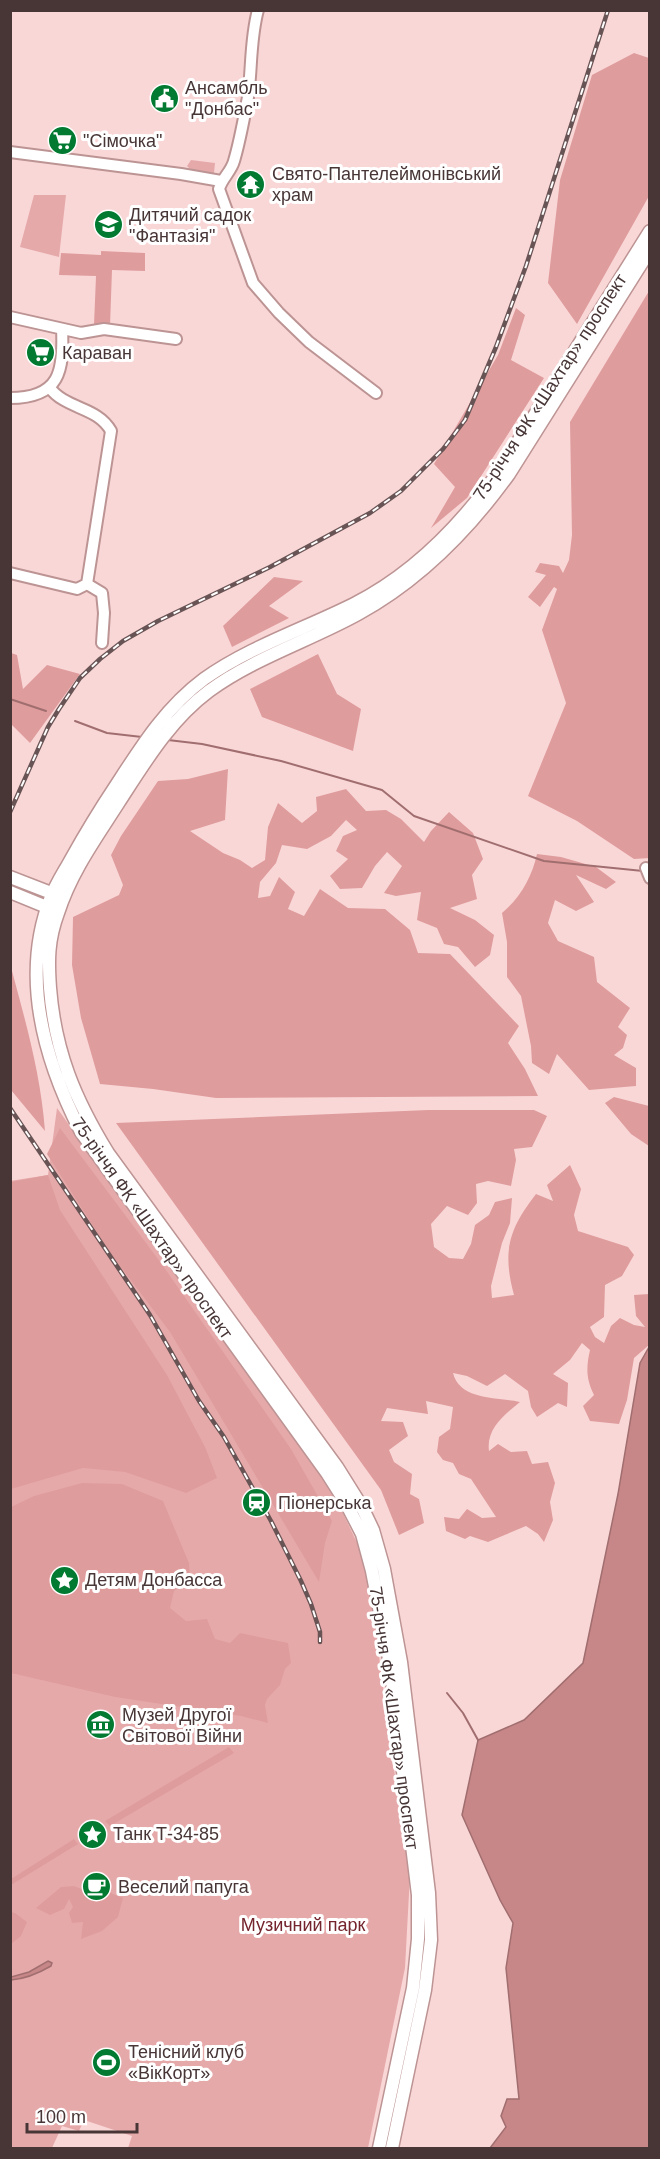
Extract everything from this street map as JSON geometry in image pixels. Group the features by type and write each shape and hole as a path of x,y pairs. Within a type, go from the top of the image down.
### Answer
{"main road":[{"name":"75-річчя ФК «Шахтар» проспект","path":"392,2148 390,2128 413,1988 418,1940 418,1895 390,1664 368,1552 362,1534 327,1473 81,1132 66,1104 45,1041 39,1010 37,954 52,910 89,827 163,716 179,700 224,665 356,603 395,579 436,546 476,502 502,467 650,231"},
{"name":"75-річчя ФК «Шахтар» проспект","path":"58,896 156,744 186,709 232,676 358,614 399,589 459,538 485,508 509,474 650,250"},
{"path":"10,877 58,896"},
{"path":"10,892 52,910"},
{"name":"75-річчя ФК «Шахтар» проспект","path":"379,2148 390,2128"}],"street":[{"path":"258,10 252,30 248,96 235,160 221,181 219,189 253,283 309,342 376,393"},
{"path":"10,152 221,181"},
{"path":"10,317 81,333 104,329 176,339"},
{"path":"10,398 35,395 57,379 63,356 62,329"},
{"path":"49,387 65,402 93,412 105,421 111,431 87,584"},
{"path":"10,573 78,589 87,584"},
{"path":"87,584 102,593 104,613 102,643"}],"green space":[{"path":"191,160 215,163 214,173 191,170 187,166"},
{"path":"34,195 66,195 59,257 20,247"},
{"name":"Музичний парк","path":"57,1108 333,1492 368,1566 389,1736 410,1875 405,1968 368,2148 128,2148 132,2136 84,2120 79,2131 62,2126 52,2148 11,2148 10,1181 48,1175"}],"shaded area":[{"path":"634,53 649,58 649,196 577,324 548,283 560,180 592,75"},
{"path":"101,251 145,253 145,271 112,270 110,326 94,325 96,276 59,275 61,253 101,255"},
{"path":"649,291 650,858 634,859 577,821 528,796 566,703 542,630 557,589 554,587 540,607 528,597 546,575 535,572 540,563 559,566 563,573 569,560 572,535 570,422"},
{"path":"516,308 525,315 511,360 544,378 467,498 431,528 455,487 434,464 498,355"},
{"path":"274,577 303,581 269,606 289,618 232,647 223,626"},
{"path":"11,653 17,655 23,689 47,665 80,674 30,743 11,724"},
{"path":"318,654 337,694 361,709 353,751 262,717 250,689"},
{"path":"228,769 225,820 190,831 223,853 252,868 265,860 268,827 278,803 302,823 317,811 316,797 346,789 366,811 386,810 401,819 424,842 449,812 473,833 483,859 472,875 477,899 450,908 475,920 494,935 490,955 475,967 458,947 444,944 437,928 417,920 421,892 396,896 384,893 402,866 387,852 375,866 362,888 340,889 330,876 348,859 336,851 343,836 357,830 346,820 331,836 307,849 282,845 276,863 260,882 258,898 270,896 279,877 295,892 288,909 304,916 320,889 348,908 385,909 410,930 418,953 450,954 519,1026 508,1043 525,1069 538,1096 216,1098 100,1084 81,1018 72,965 73,917 119,895 123,885 111,855 158,781 188,779"},
{"path":"537,854 561,857 596,867 616,882 606,889 576,875 594,902 576,911 555,900 548,923 558,941 594,957 597,982 630,1008 618,1027 627,1035 623,1048 614,1055 636,1068 636,1086 589,1090 557,1054 549,1074 532,1063 521,996 507,977 507,942 502,913 524,886"},
{"path":"10,971 12,971 32,1050 45,1131 11,1090"},
{"path":"614,1097 649,1106 649,1146 631,1134 605,1103"},
{"path":"428,1110 534,1110 547,1116 532,1147 514,1149 516,1160 511,1186 488,1181 476,1184 477,1203 468,1215 447,1206 431,1224 434,1247 449,1258 463,1259 471,1244 475,1225 489,1215 495,1202 512,1198 510,1223 502,1243 491,1286 492,1298 514,1295 510,1279 509,1253 510,1241 519,1218 536,1194 553,1201 547,1185 570,1165 581,1189 574,1215 578,1231 628,1247 634,1255 622,1276 605,1285 604,1317 590,1327 595,1337 604,1343 611,1326 620,1318 634,1325 645,1327 636,1316 634,1295 649,1294 649,1345 634,1358 627,1400 619,1424 590,1421 583,1406 594,1395 589,1384 588,1373 590,1350 582,1343 570,1360 553,1374 568,1383 567,1407 558,1403 537,1417 531,1407 528,1391 505,1374 487,1386 467,1376 453,1373 463,1389 472,1393 520,1402 502,1417 493,1429 489,1451 498,1444 511,1452 527,1451 532,1464 548,1462 555,1483 550,1502 553,1520 544,1542 538,1534 526,1526 488,1542 470,1536 465,1539 446,1531 444,1517 459,1519 467,1509 482,1518 496,1517 471,1479 459,1474 453,1463 443,1460 437,1452 439,1437 450,1429 453,1407 426,1401 428,1414 387,1408 381,1421 403,1422 408,1436 389,1450 394,1462 412,1474 410,1494 419,1499 424,1523 399,1535 381,1490 116,1123"},
{"path":"60,1128 161,1263 291,1449 332,1521 325,1543 319,1582 170,1332 111,1254 47,1154"},
{"path":"48,1175 60,1210 167,1375 206,1449 217,1478 186,1493 125,1472 83,1468 11,1489 11,1182"},
{"path":"649,1347 649,2148 490,2148 506,2127 501,2116 507,2099 519,2099 506,1968 513,1923 500,1900 462,1815 478,1740 524,1720 583,1663 618,1494 640,1363"},
{"path":"82,1483 122,1484 163,1501 189,1563 190,1578 174,1591 170,1608 186,1621 207,1619 215,1639 230,1643 240,1633 288,1643 291,1663 285,1669 280,1685 267,1699 265,1705 268,1723 241,1716 115,1697 11,1673 11,1507 34,1496"},
{"path":"229,1747 234,1753 110,1826 105,1821"},
{"path":"74,1839 78,1844 11,1885 11,1879"},
{"path":"74,1886 84,1890 103,1890 123,1898 118,1917 102,1931 81,1939 83,1922 72,1923 69,1913 73,1907 69,1899 64,1909 50,1915 36,1908 61,1887"},
{"path":"11,1912 27,1922 21,1936 11,1944"},
{"path":"48,1961 52,1963 46,1969 11,1980 11,1977 29,1972"}],"waterway":[{"path":"10,699 46,711"},
{"path":"75,721 107,733 142,737"},
{"path":"168,740 202,744 281,761 382,790 414,816 544,861 643,871"},
{"path":"447,1693 463,1713 478,1740"}],"railway":[{"path":"10,812 48,727 80,678 100,659 123,641 158,621 270,567 370,513 401,491 443,449 465,420 496,347 526,266 608,10"},
{"path":"10,1108 150,1315 199,1401 224,1437 271,1521 301,1581 320,1632 320,1642"}],"place":[{"name":"Ансамбль \"Донбас\"","path":"164,98"},
{"name":"\"Сімочка\"","path":"62,141"},
{"name":"Свято-Пантелеймонівський храм","path":"251,184"},
{"name":"Дитячий садок \"Фантазія\"","path":"108,225"},
{"name":"Караван","path":"41,353"},
{"name":"Піонерська","path":"257,1503"},
{"name":"Детям Донбасса","path":"64,1580"},
{"name":"Музей Другої Світової Війни","path":"101,1725"},
{"name":"Танк Т-34-85","path":"92,1834"},
{"name":"Веселий папуга","path":"97,1887"},
{"name":"Тенісний клуб «ВікКорт»","path":"107,2062"}]}
